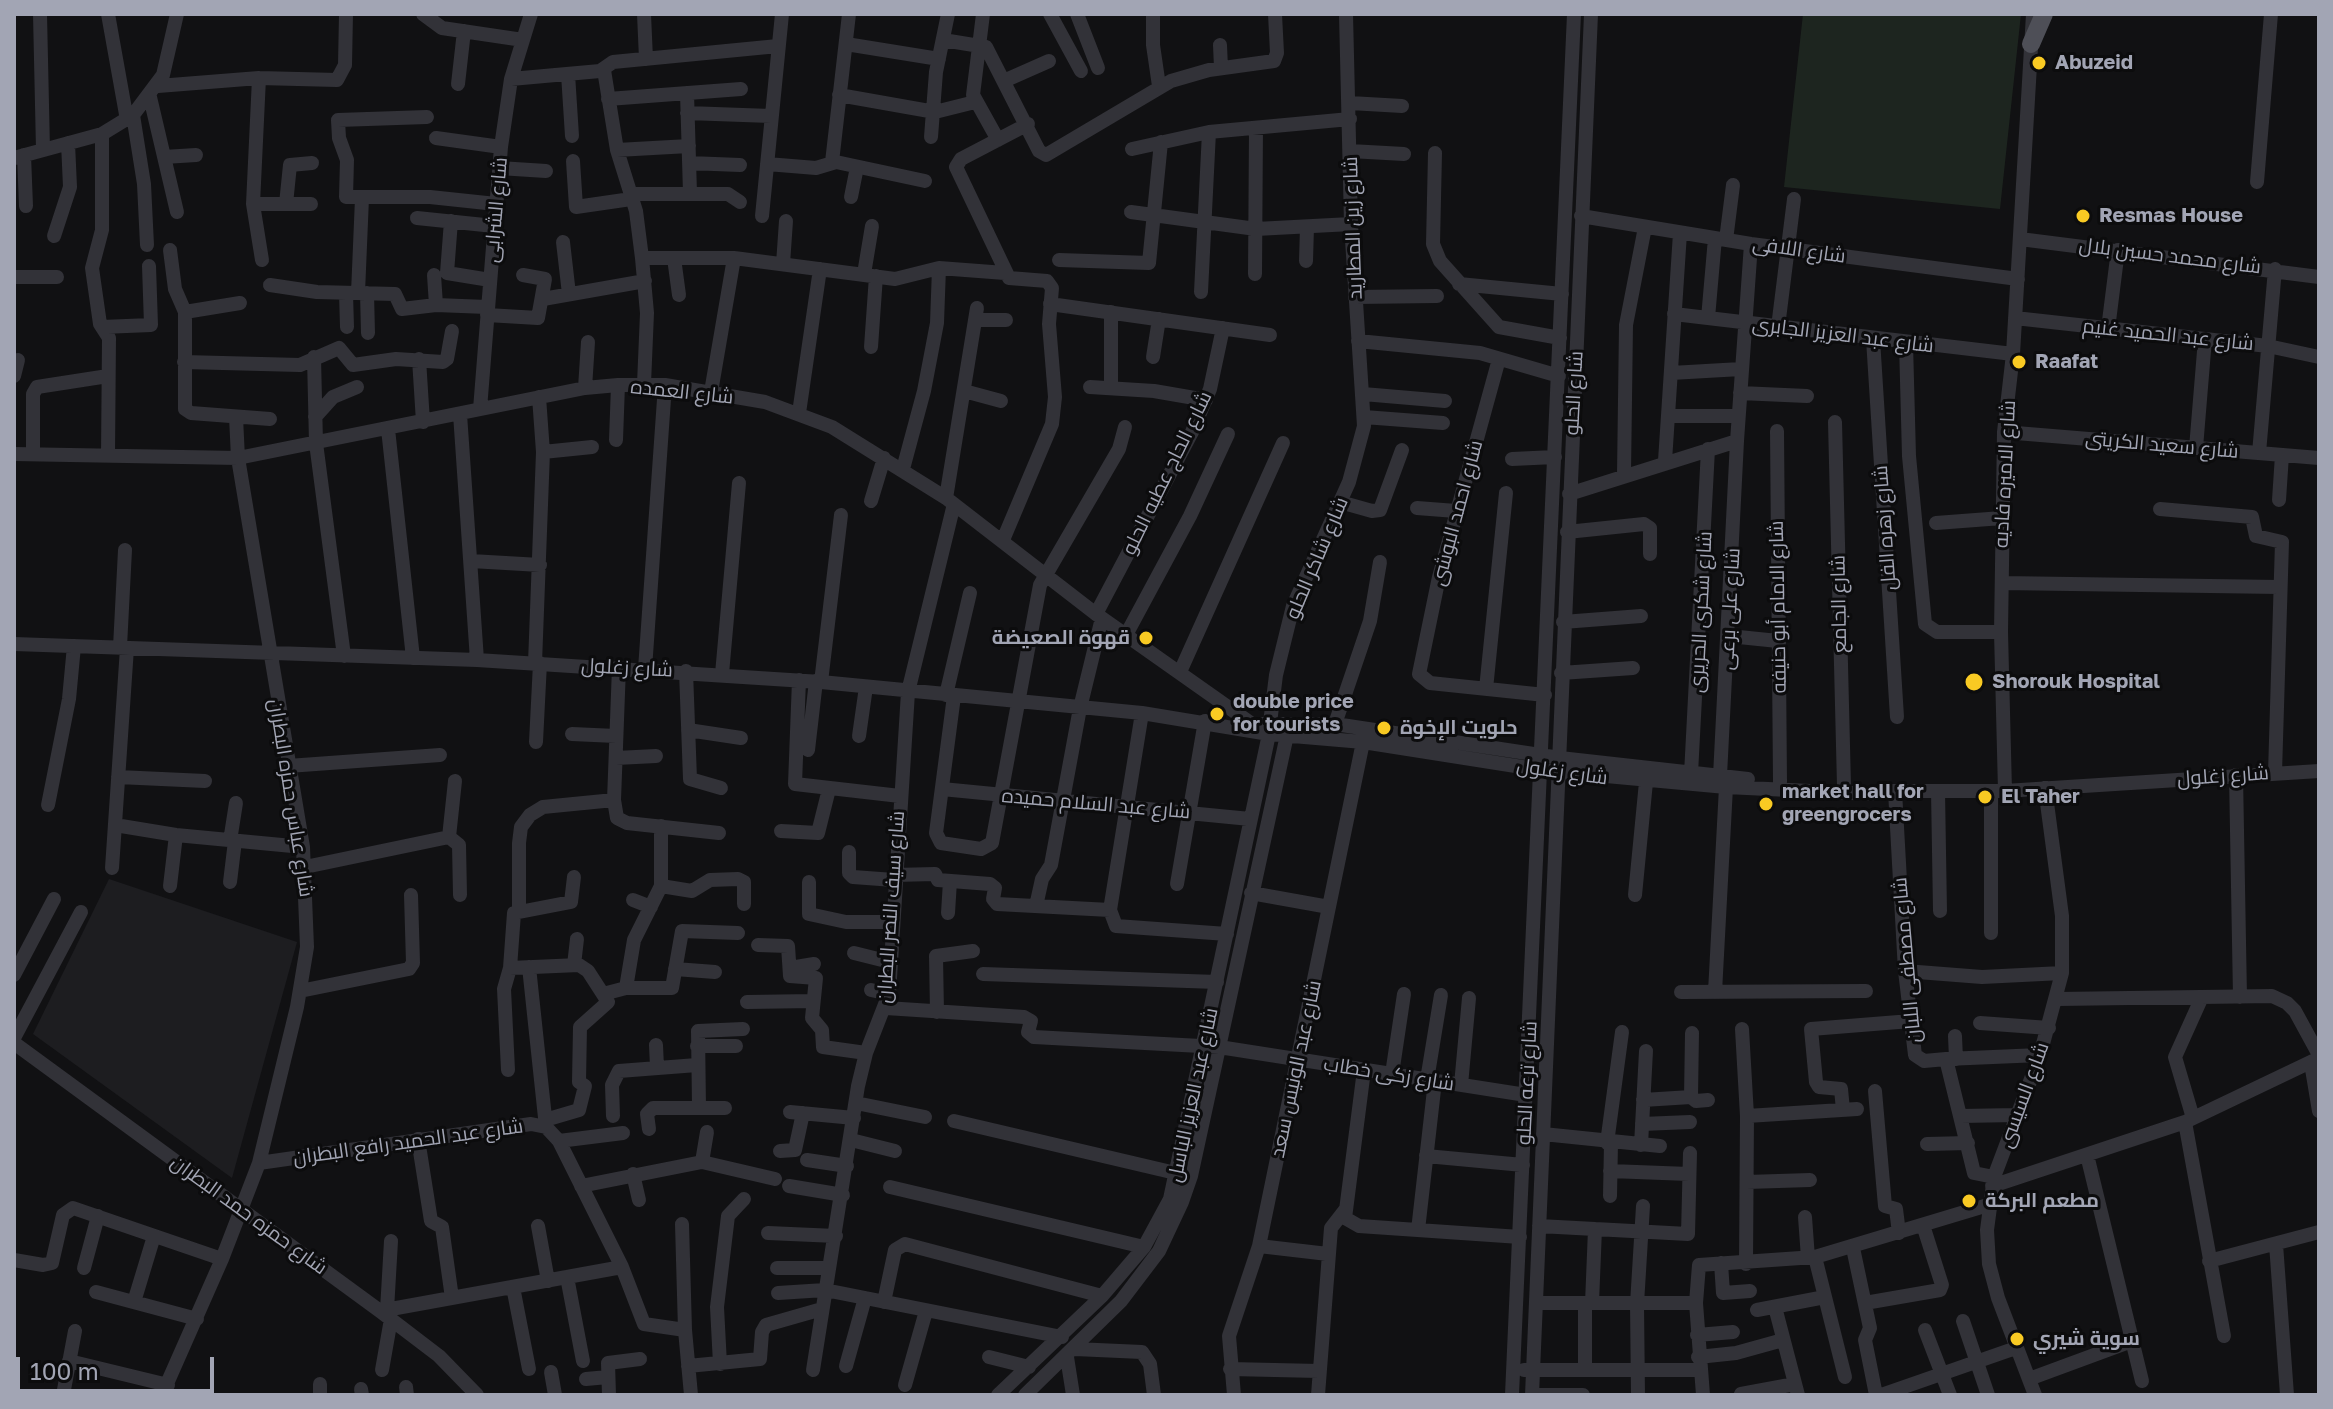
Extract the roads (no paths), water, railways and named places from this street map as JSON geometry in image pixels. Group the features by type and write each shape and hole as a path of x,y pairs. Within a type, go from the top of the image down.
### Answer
{"main road":[{"path":"2031,44 2044,14"}],"street":[{"path":"40,14 43,150"},
{"path":"108,14 144,184 147,245"},
{"path":"26,206 19,156 102,134 130,117 154,91 168,60 177,14"},
{"path":"154,91 259,78 337,80 345,65 346,14"},
{"path":"423,14 436,26 523,40"},
{"name":"شارع الشرابى","path":"480,409 501,147 511,79 531,14"},
{"path":"644,14 646,59"},
{"path":"762,216 782,14"},
{"path":"832,162 849,14"},
{"path":"931,137 939,59 948,14"},
{"path":"983,14 981,45 973,81 975,102 998,140"},
{"path":"1050,14 1081,71"},
{"path":"1077,14 1098,68"},
{"path":"1153,14 1153,45 1159,86"},
{"path":"943,40 981,45 991,53 1041,153 1049,155 1159,86 1221,68 1274,61 1277,53 1275,14"},
{"name":"شارع زين المطاريد","path":"1346,14 1351,224 1364,417 1362,442"},
{"name":"شارع الحلو","path":"1560,765 1561,673 1554,652 1555,457 1574,14"},
{"name":"شارع الحلو","path":"1542,763 1545,695 1563,622 1591,14"},
{"name":"شارع الاميره فاديه","path":"1991,933 1998,791 2004,432 2013,354 2033,14"},
{"path":"2257,182 2271,14"},
{"path":"458,84 464,31"},
{"path":"846,44 939,59"},
{"path":"1220,45 1221,68"},
{"path":"511,79 604,70 613,62 778,46"},
{"path":"1006,80 1049,61"},
{"path":"604,70 617,150 631,197 645,281 648,340 644,384"},
{"path":"568,74 572,136"},
{"path":"259,78 253,204 262,260"},
{"path":"608,99 741,89"},
{"path":"154,91 164,157 177,212"},
{"path":"687,93 690,193"},
{"path":"839,95 935,112 975,102"},
{"path":"1132,149 1209,132 1402,106"},
{"path":"687,113 771,116"},
{"path":"427,117 338,120 339,138 347,160 345,195 350,199 430,197 496,204"},
{"path":"1003,540 1052,424 1055,397 1049,343 1052,288 1047,281 1013,281 1005,273 956,167 961,159 1028,124"},
{"path":"1255,274 1256,128"},
{"path":"1201,292 1209,132"},
{"path":"102,134 102,230 92,268 102,327 109,338 108,455"},
{"path":"436,138 501,147"},
{"path":"1059,260 1144,265 1152,260 1161,142"},
{"path":"54,236 70,187 68,143"},
{"path":"617,150 689,146"},
{"path":"1350,151 1404,154"},
{"path":"1435,153 1433,244 1440,261 1499,327 1560,338"},
{"path":"164,157 196,155"},
{"path":"573,161 576,207 631,197 690,193 728,194 740,202"},
{"path":"767,164 816,168 832,162 925,181"},
{"path":"286,204 290,165 312,163"},
{"path":"689,163 740,165"},
{"path":"851,197 857,167"},
{"path":"499,168 546,171"},
{"path":"1708,318 1733,185"},
{"path":"347,327 357,293 362,198"},
{"path":"1778,327 1794,199"},
{"path":"253,204 311,204"},
{"path":"1131,212 1256,229 1351,224"},
{"name":"شارع اللافى","path":"1581,216 1751,244 2018,279"},
{"path":"417,218 494,226"},
{"path":"451,221 447,273 490,280"},
{"path":"783,264 786,221"},
{"path":"871,347 872,226"},
{"path":"1306,261 1307,227"},
{"path":"1624,474 1626,325 1645,227"},
{"path":"1665,461 1680,233"},
{"name":"شارع محمد حسين بلال","path":"2020,239 2319,277"},
{"path":"563,242 569,294"},
{"name":"شارع على برعى","path":"1715,992 1738,416 1751,244"},
{"path":"170,250 175,289 185,312 183,404 191,413 270,419"},
{"path":"2108,329 2118,250"},
{"path":"642,258 734,258 907,279 939,268 1005,273"},
{"path":"674,258 679,295"},
{"path":"711,392 734,258"},
{"path":"102,327 151,325 149,266"},
{"path":"903,469 924,391 937,323 939,268"},
{"path":"799,413 820,269"},
{"path":"2259,453 2275,269"},
{"path":"434,275 436,305"},
{"path":"270,285 395,294 402,309 436,305 537,319 545,279 523,275"},
{"path":"14,277 57,277"},
{"path":"543,299 645,281"},
{"path":"1459,284 1562,294"},
{"path":"357,293 368,333"},
{"path":"1355,297 1437,296"},
{"path":"185,312 240,303"},
{"path":"1050,304 1270,335"},
{"path":"1111,312 1111,388"},
{"name":"شارع سيف النصر البطران","path":"813,1370 866,1053 888,1001 908,692 950,501 976,314 1006,320"},
{"name":"شارع عبد العزيز الجابرى","path":"1674,314 2013,354"},
{"name":"شارع عبد الحميد غنيم","path":"2015,318 2268,346 2319,357"},
{"path":"1153,357 1159,319"},
{"name":"شارع الحاج عطيه الحلو","path":"1036,906 1042,879 1051,865 1099,616 1206,400 1223,328"},
{"path":"184,362 300,365 341,348 346,361 357,365 419,359 446,361 452,331"},
{"name":"شارع زهره الفل","path":"1873,339 1897,717"},
{"path":"2196,448 2205,339"},
{"path":"1358,341 1450,348 1559,376"},
{"path":"585,388 588,342"},
{"path":"1906,343 1909,456 1925,624 1937,632 2001,632"},
{"path":"314,357 316,443 344,656"},
{"path":"419,359 423,422"},
{"name":"شارع احمد البوشى","path":"1486,689 1425,681 1420,669 1456,511 1499,359"},
{"path":"14,376 18,360"},
{"path":"315,417 333,397 358,390 357,365"},
{"path":"1671,373 1741,369"},
{"path":"33,454 33,394 41,385 108,376"},
{"name":"شارع العمده","path":"14,454 238,458 585,388 644,384 711,392 799,413 832,427 903,469 1003,540 1099,616 1256,727"},
{"path":"616,440 618,385"},
{"path":"645,669 665,385"},
{"path":"1090,387 1206,400"},
{"path":"964,391 1001,401"},
{"path":"1740,393 1807,396"},
{"path":"1363,394 1445,401"},
{"path":"536,742 543,452 539,397"},
{"path":"460,414 477,660"},
{"path":"1668,416 1738,416"},
{"name":"شارع عباس حمزه البطران","path":"165,1390 222,1259 259,1163 300,991 308,916 303,847 268,653 238,458 236,417"},
{"path":"1364,417 1443,423"},
{"name":"شارع الجامع","path":"1835,422 1844,786"},
{"path":"970,593 950,696 936,833 941,843 981,849 992,843 1037,596 1045,574 1119,449 1125,427"},
{"path":"388,429 413,658"},
{"name":"شارع الامام أبو حنيفه","path":"1777,431 1780,782"},
{"name":"شارع سعيد الكريتى","path":"2004,432 2319,458"},
{"path":"1126,635 1190,516 1228,434"},
{"path":"1569,494 1665,461 1737,441"},
{"name":"شارع شاكر الحلو","path":"1256,727 1276,675 1293,606 1340,502 1362,442"},
{"path":"1180,672 1283,443"},
{"path":"543,452 592,447"},
{"name":"شارع شكرى الحريرى","path":"1691,774 1708,449"},
{"path":"1340,502 1372,511 1380,510 1402,450"},
{"path":"2279,500 2282,455"},
{"path":"1512,459 1555,457"},
{"path":"871,501 884,458"},
{"path":"722,674 739,483"},
{"path":"1506,493 1486,689 1545,695"},
{"path":"1417,508 1456,511"},
{"path":"2160,509 2252,517 2257,537 2282,542 2275,773"},
{"path":"808,750 841,515"},
{"path":"1936,523 2002,518"},
{"path":"1567,532 1644,524 1650,528 1650,554"},
{"path":"112,868 125,550"},
{"path":"471,561 540,565"},
{"path":"1335,724 1370,621 1380,562"},
{"path":"2002,583 2279,587"},
{"path":"1563,622 1641,616"},
{"path":"1729,636 1778,641"},
{"name":"شارع زغلول","path":"14,644 477,660 686,671 1142,713 1256,727 1287,735 1560,765 1691,774 1723,782 1873,794 1892,791"},
{"path":"48,805 69,699 74,646"},
{"path":"619,667 614,813 622,821 719,833"},
{"path":"1561,673 1633,668"},
{"path":"686,671 690,779 721,788"},
{"path":"799,680 795,784 900,796"},
{"path":"859,736 866,687"},
{"path":"1142,713 1110,910 1116,926 1227,934"},
{"path":"1177,884 1205,721"},
{"name":"شارع زغلول","path":"1256,727 1335,724 1542,763"},
{"name":"شارع عبد العزيز الباسل","path":"1211,1046 1217,982 1250,819 1256,727"},
{"path":"688,730 741,738"},
{"path":"572,734 616,736"},
{"name":"شارع عبد العزيز الباسل","path":"1025,1395 1121,1301 1159,1251 1184,1175 1211,1046 1251,893 1287,735"},
{"name":"شارع عبد الونيس سعد","path":"1234,1395 1229,1336 1259,1246 1363,742"},
{"path":"288,766 440,755"},
{"path":"616,758 656,756"},
{"name":"شارع ترعه الحلو","path":"1512,1395 1542,763"},
{"name":"شارع زغلول","path":"1560,765 1646,782 1780,782 1892,791 1998,791 2319,771"},
{"name":"شارع ترعه الحلو","path":"1532,1395 1560,765"},
{"path":"2236,775 2240,997"},
{"path":"118,777 205,781"},
{"path":"449,837 455,781"},
{"path":"1635,895 1646,782"},
{"name":"شارع السيسى","path":"2035,1395 1989,1264 1988,1205 1993,1182 2049,1028 2062,973 2062,916 2045,788"},
{"path":"781,831 818,833 829,789"},
{"name":"شارع عبد السلام حميده","path":"942,789 1250,819"},
{"name":"شارع مصطفى اللبان","path":"1892,791 1905,971 1917,1058 1924,1061 1951,1059 1974,1173 1993,1182"},
{"path":"1938,791 1940,911"},
{"path":"519,910 519,843 521,827 530,815 543,807 614,800"},
{"path":"230,882 236,803"},
{"path":"115,825 176,835 303,847"},
{"path":"626,988 630,951 661,886 661,826"},
{"path":"170,886 176,835"},
{"path":"305,867 449,837"},
{"path":"449,837 459,845 460,895"},
{"path":"849,852 849,873 853,877 894,878 935,874 938,880 992,885 993,901 997,904 1110,910"},
{"path":"727,863 727,879"},
{"path":"508,1070 504,989 510,968 513,916 519,910 571,902 574,877"},
{"path":"661,886 692,891 710,880 744,882 744,904"},
{"path":"948,913 950,881"},
{"path":"809,882 809,914 846,922 892,922"},
{"path":"1251,893 1329,907"},
{"path":"300,991 409,969 413,963 411,895"},
{"path":"14,975 54,899"},
{"path":"633,900 651,907"},
{"path":"14,1041 81,912"},
{"path":"603,994 626,988 672,988 682,931 738,933"},
{"path":"574,965 577,939"},
{"path":"511,943 527,942"},
{"path":"758,945 788,946 791,976 816,978 812,1018 822,1030 823,1047 866,1053"},
{"path":"871,990 888,1001 937,1012 936,956 973,951"},
{"path":"854,953 890,962"},
{"path":"790,968 814,964"},
{"path":"529,967 551,1130 622,1267 644,1324 685,1330"},
{"path":"510,968 584,967 603,994 607,1006 583,1021 580,1027 579,1082 585,1086 612,1085"},
{"path":"675,969 715,972"},
{"path":"1905,971 1982,977 2062,973"},
{"path":"983,974 1217,982"},
{"path":"1681,992 1866,991"},
{"path":"1392,1074 1404,994"},
{"path":"1418,1230 1441,995"},
{"path":"2058,999 2272,996 2287,1003 2316,1058 2319,1111"},
{"path":"2202,997 2175,1057 2189,1120 2209,1261 2224,1336"},
{"path":"1461,1085 1469,998"},
{"path":"747,1002 813,1001"},
{"name":"شارع زكى خطاب","path":"937,1012 1027,1017 1031,1021 1028,1032 1034,1037 1211,1046 1526,1095"},
{"path":"1747,1116 1850,1110 1839,1087 1822,1088 1816,1082 1813,1027 1911,1021"},
{"path":"1980,1023 2049,1028"},
{"path":"699,1107 696,1034 700,1029 743,1029"},
{"path":"1742,1029 1747,1116 1746,1264"},
{"path":"1610,1196 1609,1143 1622,1032"},
{"path":"1691,1097 1692,1033"},
{"path":"1955,1036 1951,1059 2040,1055"},
{"name":"شارع حمزه حمد البطران","path":"14,1041 241,1210 386,1313 439,1356 477,1395"},
{"path":"656,1045 657,1067"},
{"path":"697,1046 736,1046"},
{"path":"1641,1145 1646,1051"},
{"path":"1993,1182 2087,1155 2189,1120 2316,1058"},
{"path":"613,1116 612,1085 619,1071 697,1065"},
{"path":"1364,1070 1345,1218 1359,1226 1520,1237"},
{"path":"551,1130 579,1110 585,1086"},
{"path":"1875,1091 1885,1206 1896,1209 1899,1233"},
{"path":"1643,1100 1691,1097 1694,1100 1708,1100"},
{"path":"649,1129 647,1114 653,1108 725,1108"},
{"path":"780,1151 795,1150 796,1112 855,1111 925,1117"},
{"path":"1961,1116 2017,1115"},
{"path":"954,1121 1184,1175"},
{"path":"1642,1124 1690,1122"},
{"name":"شارع عبد الحميد رافع البطران","path":"259,1163 531,1124 551,1130 623,1133"},
{"path":"702,1162 707,1132"},
{"path":"1543,1134 1660,1146"},
{"path":"418,1139 431,1221 442,1227 452,1298"},
{"path":"851,1140 895,1151"},
{"path":"1927,1144 1968,1143"},
{"path":"1539,1226 1688,1234 1690,1153"},
{"path":"2087,1155 2142,1381"},
{"path":"1426,1156 1523,1165"},
{"path":"807,1160 847,1166"},
{"path":"581,1186 702,1162 775,1179"},
{"path":"1610,1171 1689,1174"},
{"path":"633,1174 639,1200"},
{"name":"شارع عبد العزيز الباسل","path":"998,1395 1062,1337 1144,1247 1184,1175"},
{"path":"1747,1182 1810,1180"},
{"path":"789,1186 843,1195"},
{"path":"890,1187 1144,1247"},
{"path":"720,1364 717,1307 728,1216 744,1199"},
{"path":"1703,1395 1696,1303 1699,1265 1812,1258 1988,1205"},
{"path":"1638,1395 1637,1304 1643,1206"},
{"path":"14,1260 43,1265 55,1259 67,1210 78,1209 222,1259"},
{"path":"1318,1395 1331,1228 1345,1210"},
{"path":"84,1268 98,1216"},
{"path":"1805,1217 1812,1258 1845,1377"},
{"path":"682,1224 685,1330 691,1395"},
{"path":"1865,1303 1940,1290 1942,1285 1923,1225"},
{"path":"538,1226 548,1281"},
{"path":"1585,1370 1595,1229"},
{"path":"2209,1261 2319,1232"},
{"path":"768,1233 836,1236"},
{"path":"134,1302 154,1236"},
{"path":"382,1370 391,1241"},
{"path":"884,1302 895,1250 905,1244 1102,1296"},
{"path":"2276,1244 2287,1395"},
{"path":"1259,1246 1328,1254"},
{"path":"1853,1248 1870,1329 1865,1340 1879,1395 1902,1392 2016,1348"},
{"path":"1721,1263 1723,1293 1750,1291"},
{"path":"386,1313 622,1267"},
{"path":"777,1268 829,1268"},
{"path":"567,1277 583,1361"},
{"path":"513,1287 529,1369"},
{"path":"778,1293 825,1290 1062,1337"},
{"path":"96,1292 197,1319"},
{"path":"1757,1310 1825,1297"},
{"path":"846,1366 865,1298"},
{"path":"1536,1303 1696,1303"},
{"path":"1741,1394 1796,1389 1775,1307"},
{"path":"688,1366 755,1360 763,1355 762,1332 766,1325 822,1309"},
{"path":"905,1385 926,1311"},
{"path":"1963,1321 1988,1395"},
{"path":"1925,1330 1950,1395"},
{"path":"63,1395 75,1331"},
{"path":"1697,1335 1733,1332"},
{"path":"1512,1370 1638,1370 1699,1364 1783,1340"},
{"path":"2029,1379 2132,1341"},
{"path":"1073,1395 1071,1353 1142,1352 1150,1364 1154,1395"},
{"path":"989,1357 1029,1367"},
{"path":"609,1395 608,1363 640,1359"},
{"path":"69,1361 165,1390"},
{"path":"1230,1369 1319,1371"},
{"path":"551,1372 555,1395"},
{"path":"586,1379 608,1377"},
{"path":"1532,1395 1583,1395"}],"place":[{"name":"Abuzeid","path":"2039,63"},
{"name":"Resmas House","path":"2083,216"},
{"name":"Raafat","path":"2019,362"},
{"name":"قهوة الصعيضة","path":"1146,638"},
{"name":"Shorouk Hospital","path":"1974,682"},
{"name":"double price for tourists","path":"1217,714"},
{"name":"حلويت الإخوة","path":"1384,728"},
{"name":"El Taher","path":"1985,797"},
{"name":"market hall for greengrocers","path":"1766,804"},
{"name":"مطعم البركة","path":"1969,1201"},
{"name":"سوية شيري","path":"2017,1339"}]}
